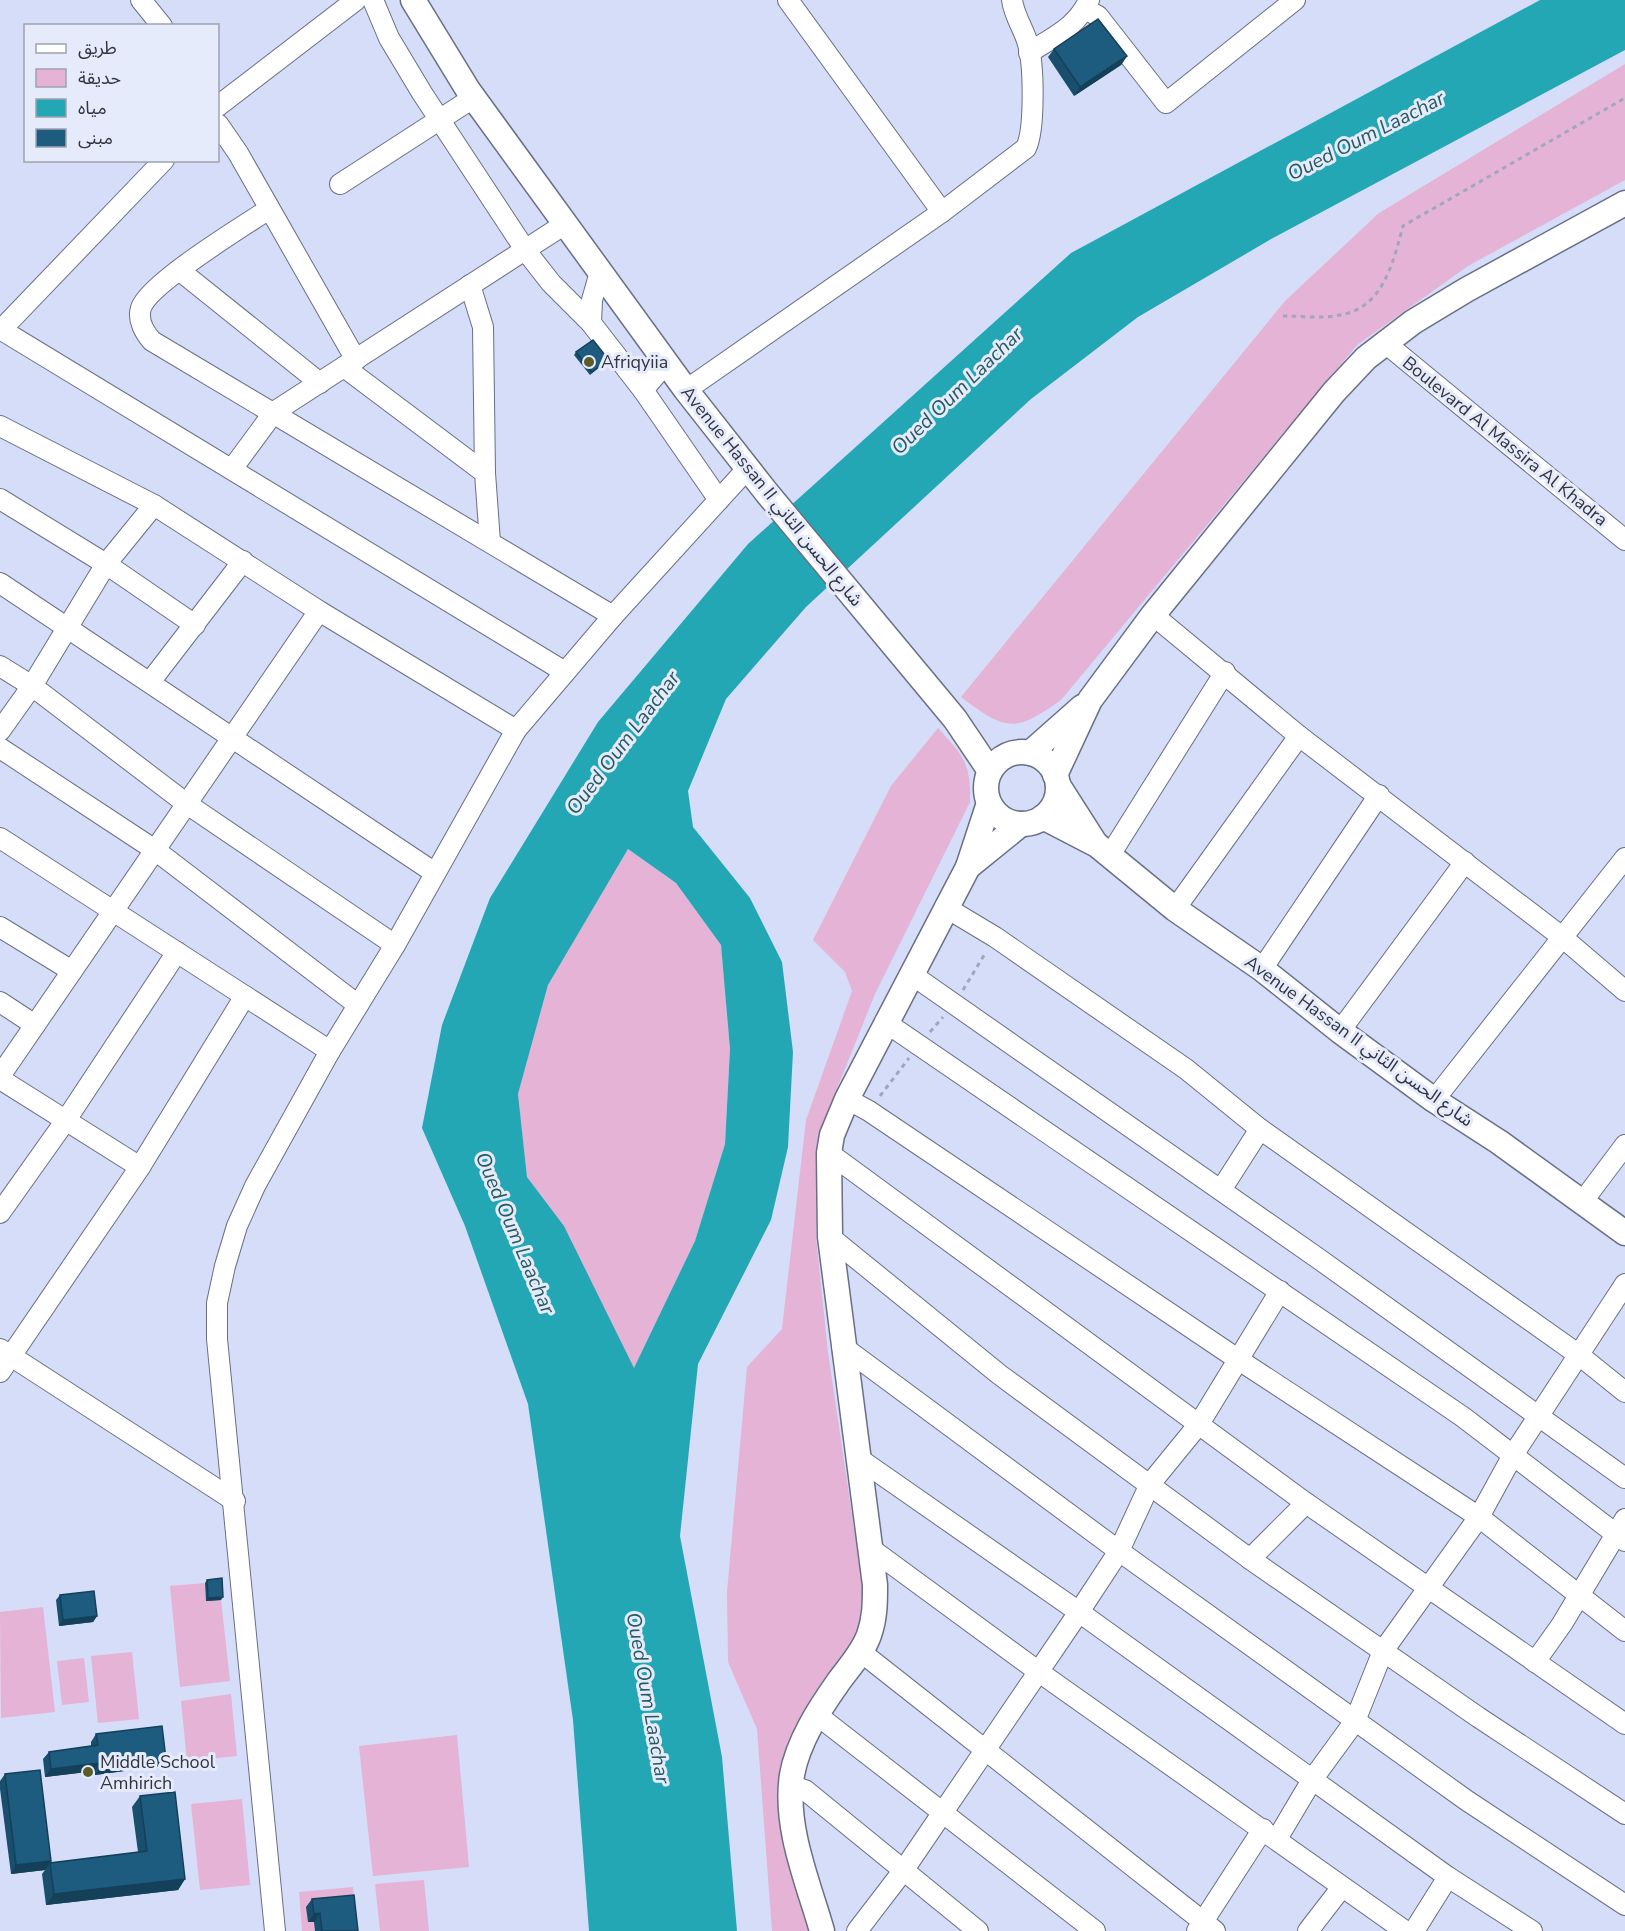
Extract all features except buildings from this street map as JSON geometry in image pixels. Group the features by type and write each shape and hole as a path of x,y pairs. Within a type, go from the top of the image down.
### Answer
{"main road":[{"name":"Avenue Hassan II شارع الحسن الثاني","path":"420,3 473,98 686,390 747,469 955,719 990,771"},
{"path":"968,867 1055,803 1057,780 1090,700 1153,615 1334,392 1384,342 1466,290 1625,203"},
{"path":"822,1931 796,1840 791,1807 793,1772 817,1715 861,1652 875,1614 875,1585 842,1346 830,1237 829,1153 832,1136 847,1099 885,1022 968,867 989,804 986,793 990,771 999,759 1022,753 1090,700"},
{"name":"Avenue Hassan II شارع الحسن الثاني","path":"955,719 1022,753 1046,761 1103,850"},
{"name":"Avenue Hassan II شارع الحسن الثاني","path":"989,804 1002,818 1032,820 1103,850 1176,909 1262,969 1340,1031 1434,1100 1583,1201 1625,1233"}],"street":[{"path":"141,0 160,24"},
{"path":"220,100 356,0"},
{"path":"373,0 389,38 526,251 551,283 591,323 643,390 719,500"},
{"path":"788,0 942,212"},
{"path":"686,390 942,212 1026,148 1030,140 1031,123 1029,52 1012,0"},
{"path":"1029,52 1072,25 1087,4 1166,103 1294,0"},
{"path":"340,184 473,98"},
{"path":"219,125 238,153 269,209 350,363 485,473"},
{"path":"162,162 0,330 565,672"},
{"path":"269,209 179,270 143,304 140,309 145,333 152,342 274,412 613,616"},
{"path":"232,469 274,412 565,224"},
{"path":"179,270 320,383"},
{"path":"591,323 592,300 600,272"},
{"path":"470,285 483,327 485,473 490,542"},
{"name":"Boulevard Al Massira Al Khadra","path":"1384,342 1625,540"},
{"path":"643,390 666,363"},
{"path":"0,426 154,505 318,611 516,730"},
{"path":"275,1931 235,1501 217,1339 217,1303 237,1226 255,1186 330,1050 395,945 516,730 613,616 747,469"},
{"path":"0,499 106,564 195,625"},
{"path":"0,732 32,686 106,564 154,505"},
{"path":"150,682 243,561"},
{"path":"0,583 435,873"},
{"path":"140,1167 0,1077 318,611"},
{"path":"1153,615 1225,672 1299,736 1562,937 1625,991"},
{"path":"0,666 32,686 187,804 395,945"},
{"path":"1103,850 1225,672"},
{"path":"1176,909 1299,736"},
{"path":"0,748 155,850 358,1005"},
{"path":"1262,969 1379,795"},
{"path":"1,841 330,1050"},
{"path":"1434,1100 1625,858"},
{"path":"1340,1031 1465,862"},
{"path":"945,908 995,938 1186,1069 1260,1129 1579,1355 1625,1392"},
{"path":"0,927 72,971"},
{"path":"0,1213 66,1120 177,952"},
{"path":"910,974 955,1003 1221,1190 1625,1478"},
{"path":"235,1501 4,1359 140,1167 245,996"},
{"path":"0,1002 35,1025"},
{"path":"885,1022 1463,1417 1622,1532 1535,1662"},
{"path":"847,1099 869,1110 1239,1360 1479,1517 1625,1631"},
{"path":"1221,1190 1260,1129"},
{"path":"1583,1201 1625,1145"},
{"path":"829,1153 1306,1503 1625,1724"},
{"path":"830,1237 1000,1375 1250,1559 1566,1777 1625,1814"},
{"path":"861,1652 1205,1928 1270,1834 1355,1721 1383,1651 1430,1589 1479,1517 1514,1455 1625,1284"},
{"path":"857,1931 903,1871 1079,1612 1119,1551 1150,1484 1199,1424 1280,1291"},
{"path":"842,1346 1119,1551 1355,1721 1466,1800 1625,1905"},
{"path":"858,1458 1079,1612 1448,1877 1532,1931"},
{"path":"1250,1559 1306,1503"},
{"path":"870,1548 1039,1672 1405,1931"},
{"path":"817,1715 1095,1931"},
{"path":"791,1786 805,1790 978,1931"},
{"path":"1414,1931 1448,1877"},
{"path":"1308,1931 1341,1887"}],"path":[{"path":"1284,316 1341,315 1373,302 1393,264 1403,226 1625,98"},
{"path":"869,1110 955,1003 995,938"}],"green space":[{"path":"1625,64 1625,180 1468,266 1357,345 1061,700 1032,718 1011,724 1000,722 961,697 1285,301 1379,213"},
{"path":"938,728 964,760 969,777 970,802 875,994 824,1121 817,1176 816,1237 828,1352 863,1590 858,1637 794,1737 814,1931 772,1931 757,1729 728,1662 727,1592 747,1367 782,1329 806,1120 852,991 845,972 813,940 891,786"},
{"path":"628,849 676,883 721,945 730,1049 725,1144 695,1241 634,1369 564,1226 527,1177 518,1094 548,985"},
{"path":"205,1583 206,1601 221,1600 230,1681 180,1687 170,1586"},
{"path":"43,1607 55,1712 1,1718 0,1612"},
{"path":"132,1652 139,1719 98,1723 91,1656"},
{"path":"84,1658 89,1702 62,1705 57,1661"},
{"path":"231,1694 237,1756 187,1761 181,1701"},
{"path":"457,1735 469,1867 373,1876 359,1746"},
{"path":"242,1799 250,1885 200,1890 191,1804"},
{"path":"424,1880 429,1931 380,1931 375,1884"},
{"path":"353,1887 358,1931 302,1931 299,1892"}],"water":[{"path":"1540,0 1625,0 1625,50 1273,238 1138,317 1031,399 806,607 726,699 688,791 693,827 750,898 782,962 793,1052 788,1147 771,1220 698,1364 680,1536 722,1757 737,1931 681,1931 676,1913 675,1931 589,1931 573,1720 528,1404 465,1226 422,1128 442,1025 490,898 598,722 748,544 1071,253","holes":["628,849 676,883 721,945 730,1049 725,1144 695,1241 634,1368 564,1226 527,1177 518,1094 548,985"]}],"waterway":[{"name":"Oued Oum Laachar","path":"671,1867 677,1931"}],"place":[{"name":"Afriqyiia","path":"589,362"},
{"name":"Middle School Amhirich","path":"88,1772"}]}
